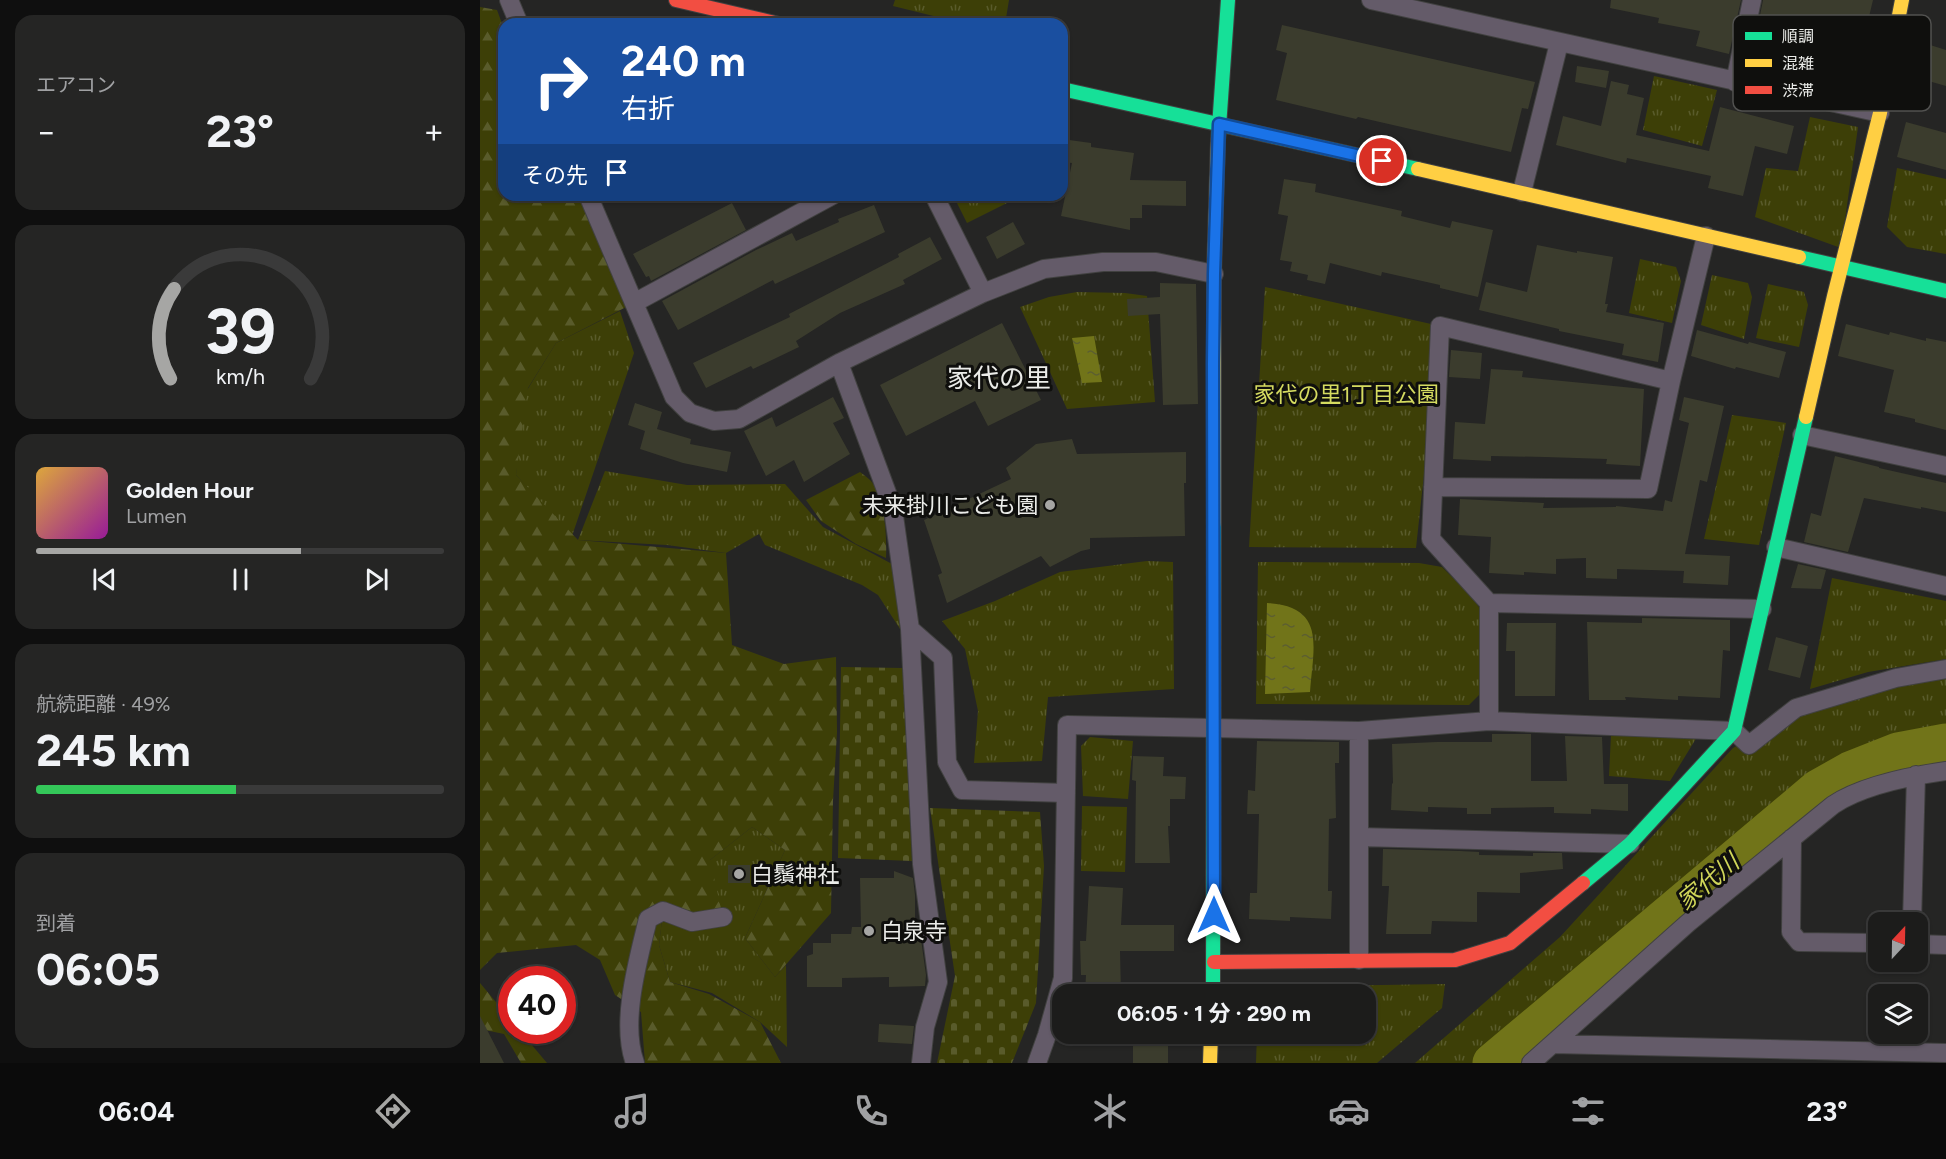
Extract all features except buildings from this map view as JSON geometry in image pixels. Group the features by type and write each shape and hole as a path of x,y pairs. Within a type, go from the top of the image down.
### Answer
{"street":[{"path":"509,0 516,18"},
{"path":"676,0 752,18"},
{"path":"1371,0 1733,82"},
{"path":"1749,15 1752,0"},
{"path":"1899,15 1902,0"},
{"path":"1213,984 1214,274 1219,124 1227,1"},
{"path":"1522,192 1559,43"},
{"path":"1068,90 1522,192 1946,291"},
{"path":"1866,111 1880,114"},
{"path":"1214,962 1455,960 1510,943 1630,844 1734,731 1802,435 1881,111"},
{"path":"591,201 674,397 690,413 714,421 739,419 839,363 983,293 1044,269 1103,262 1156,262 1214,274"},
{"path":"634,303 822,201"},
{"path":"937,201 983,293"},
{"path":"1433,487 1648,489 1706,236"},
{"path":"1489,721 1489,603 1431,539 1440,326 1671,381"},
{"path":"839,363 893,509 910,629 922,864 938,982 926,1027 921,1063"},
{"path":"1802,435 1946,466"},
{"path":"1776,547 1946,586"},
{"path":"1489,603 1762,609"},
{"path":"910,629 943,658 947,762 962,790 1066,793"},
{"path":"1037,1063 1063,978 1067,724 1359,730 1489,721 1734,731 1749,745 1796,708 1896,678 1946,669"},
{"path":"1359,730 1359,960"},
{"path":"1532,1063 1688,923 1833,805 1846,796 1903,777 1946,771"},
{"path":"1912,912 1916,775"},
{"path":"1359,837 1630,844"},
{"path":"1792,838 1791,932 1799,942 1868,944"},
{"path":"635,1063 629,1039 629,1017 648,919 663,911 692,922 723,917"},
{"path":"1928,944 1946,945"},
{"path":"1210,1063 1211,1044"},
{"path":"1553,1044 1767,1056 1866,1057 1946,1053"}],"green space":[{"path":"895,0 1009,0 1006,18 942,18 893,6"},
{"path":"480,7 497,10 500,18 498,18 498,201 582,201 599,242 634,303 556,343 528,388 516,475 578,540 726,553 732,645 784,664 836,657 837,732 831,913 775,977 745,938 785,850 752,827 710,860 723,917 663,912 659,945 670,982 709,994 760,1022 781,1063 645,1063 641,1012 615,995 600,960 576,945 497,953 480,970"},
{"path":"1654,76 1717,90 1702,146 1643,130"},
{"path":"1810,117 1858,127 1841,248 1755,217 1766,168 1798,171"},
{"path":"1897,168 1946,179 1946,254 1907,247 1887,227"},
{"path":"956,201 1006,201 1007,203 967,223"},
{"path":"1640,259 1676,267 1681,281 1672,323 1629,313"},
{"path":"1712,275 1748,283 1752,297 1744,339 1701,325"},
{"path":"1768,284 1804,292 1808,305 1799,347 1756,338"},
{"name":"家代の里1丁目公園","path":"1265,287 1440,326 1416,548 1249,547"},
{"path":"1077,292 1147,296 1155,402 1067,409 1020,307 1049,297"},
{"path":"620,311 634,353 572,536 516,475 521,400 556,343"},
{"path":"1732,415 1786,423 1759,545 1704,539"},
{"path":"605,471 687,485 785,484 823,527 892,564 902,632 878,595 862,585 765,545 759,534 726,553 667,545 578,540"},
{"path":"860,472 871,481 879,497 885,529 886,558 856,544 821,521 806,500"},
{"path":"1147,561 1173,562 1174,689 1048,697 1042,761 974,763 978,711 965,649 942,621 995,601 1060,572"},
{"path":"1258,562 1419,563 1442,567 1470,595 1481,610 1479,695 1469,705 1256,704"},
{"path":"1832,578 1946,601 1946,659 1868,672 1810,689"},
{"path":"841,667 903,668 912,861 838,858"},
{"path":"1946,672 1946,770 1833,805 1538,1063 1415,1063 1560,937 1733,748 1813,703"},
{"path":"1611,735 1697,737 1670,781 1609,776"},
{"path":"1090,737 1133,741 1128,799 1083,796 1081,746"},
{"path":"1082,806 1127,807 1125,872 1081,871"},
{"path":"930,808 1040,812 1044,866 1036,1003 1012,1063 937,1063 955,976"},
{"path":"752,827 785,850 745,938 775,977 786,965 787,1047 760,1022 712,993 670,982 659,945 663,911 710,860"},
{"path":"480,983 498,1004 498,1033 480,1029"},
{"path":"1445,984 1442,1008 1377,1063 1256,1063 1257,1044 1376,1044 1376,985"},
{"path":"510,1044 531,1044 547,1063 521,1063"}],"water":[{"path":"1094,336 1102,382 1082,383 1072,338"},
{"path":"1267,603 1286,606 1299,612 1308,621 1314,645 1310,692 1265,694"}],"waterway":[{"name":"家代川","path":"1492,1063 1818,789 1850,771 1898,752 1946,743"}],"traffic: fast":[{"path":"1218,141 1228,0"},
{"path":"1068,90 1418,169"},
{"path":"1799,257 1946,291"},
{"path":"1583,883 1630,844 1734,731 1806,417"},
{"path":"1213,984 1214,523"}],"traffic: slow":[{"path":"1899,15 1902,0"},
{"path":"1806,417 1880,111"},
{"path":"1214,523 1214,274 1218,141"},
{"path":"1418,169 1799,257"},
{"path":"1210,1063 1211,1044"}],"traffic: jam":[{"path":"676,0 753,18"},
{"path":"1214,962 1455,960 1510,943 1583,883"}],"place":[{"name":"未来掛川こども園","path":"1050,505"},
{"name":"白鬚神社","path":"739,874"},
{"name":"白泉寺","path":"869,931"}],"district":[{"name":"家代の里","path":"999,378"}],"route":[{"path":"1214,915 1213,363 1219,124 1382,161"}]}
